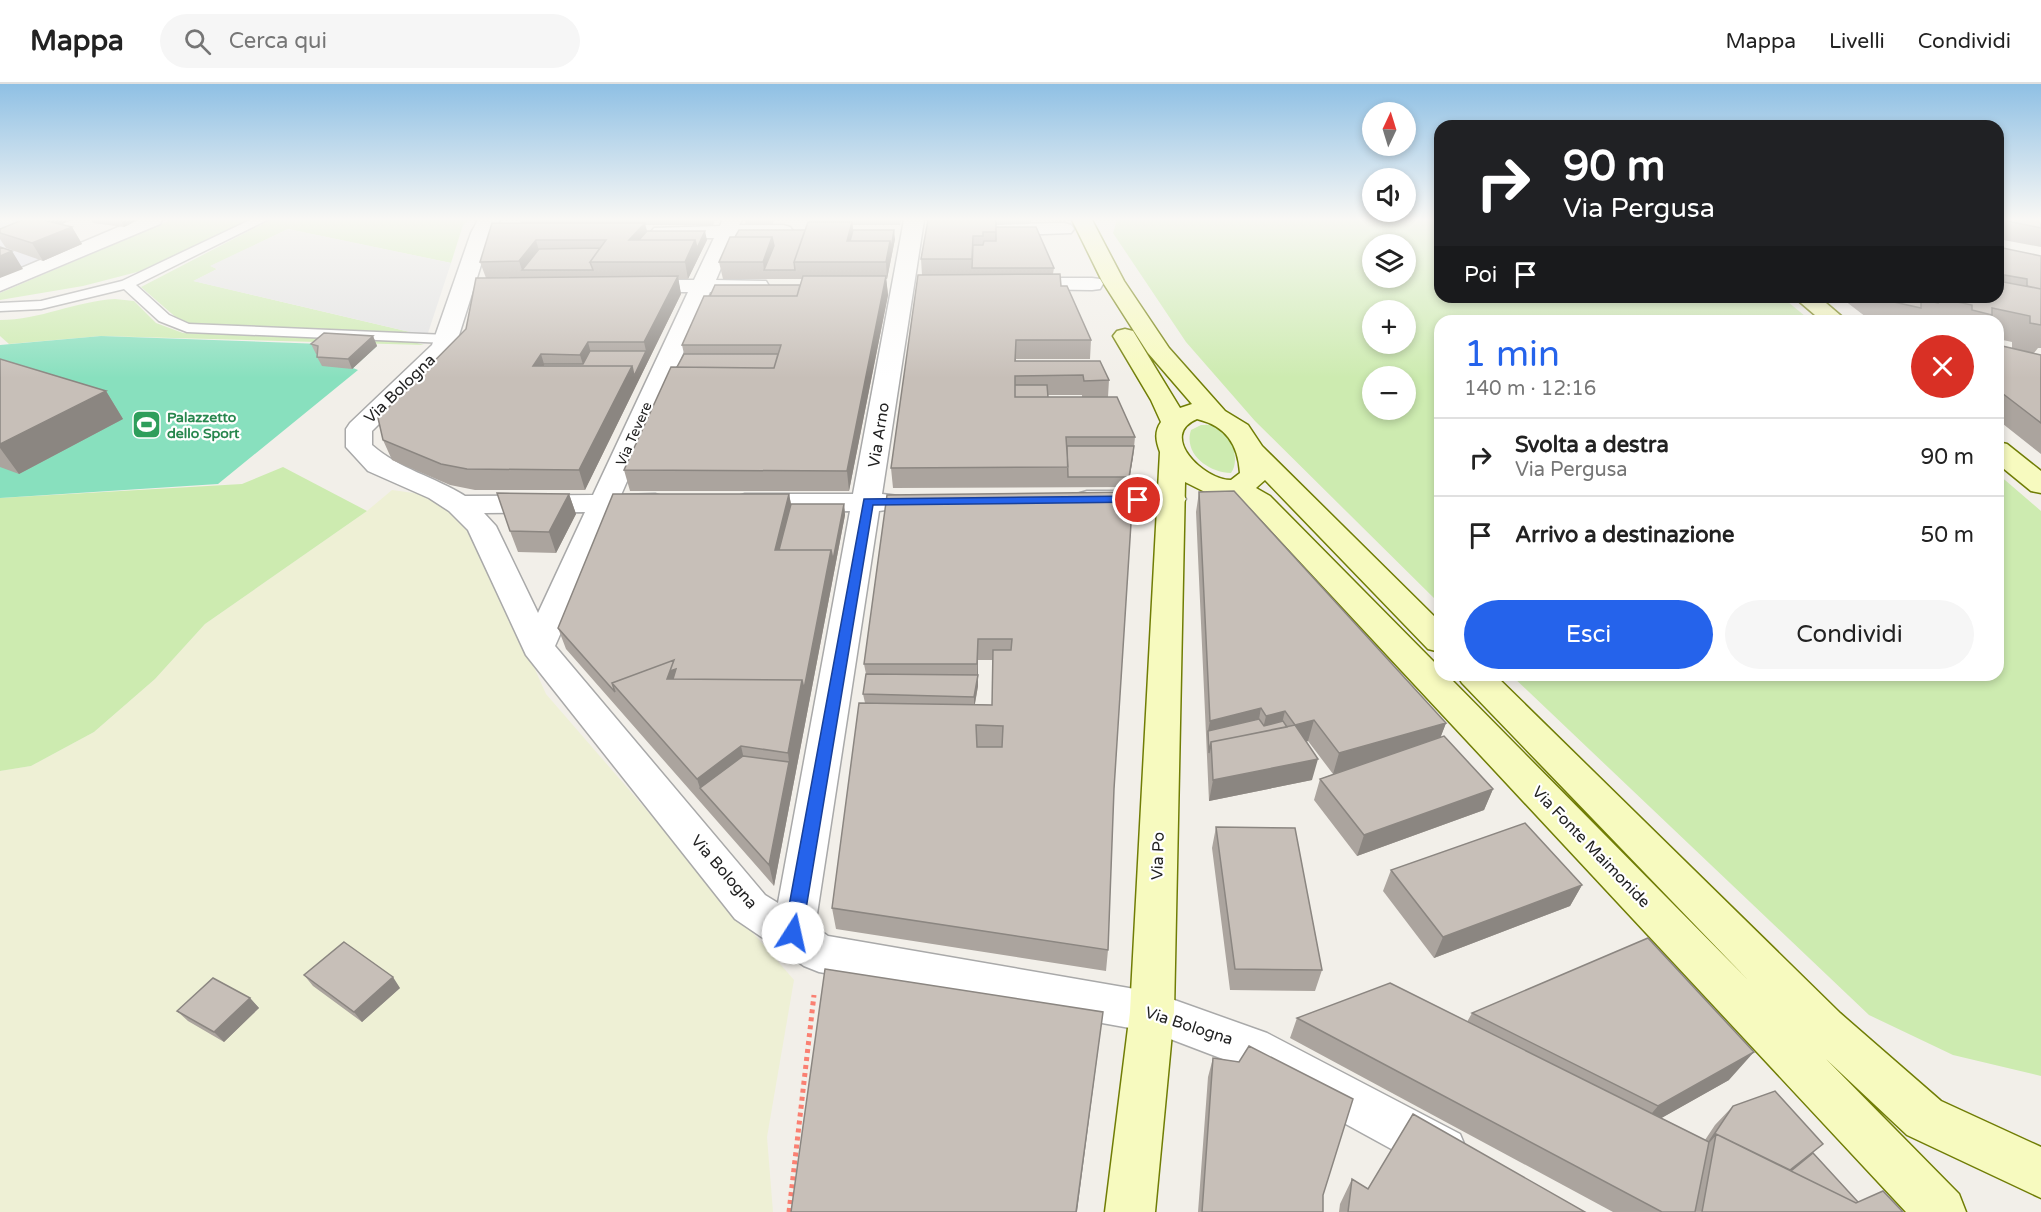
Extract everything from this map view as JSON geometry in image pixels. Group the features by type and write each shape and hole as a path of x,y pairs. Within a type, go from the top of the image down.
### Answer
{"street":[{"path":"0,285 29,273"},
{"name":"Via Bologna","path":"479,273 475,287 443,348 359,429 360,447 378,465 439,492 459,505 481,526 538,647 750,907 806,943 1152,1012 1251,1047 1483,1172"},
{"name":"Via Tevere","path":"538,647 708,273"},
{"name":"Via Arno","path":"806,943 868,502 905,273"},
{"path":"1088,273 1092,284 1164,400 1173,421"},
{"path":"1107,273 1160,353 1214,414 1244,436 1253,452 1434,635"},
{"path":"998,285 1092,284"},
{"path":"618,286 773,286"},
{"path":"1813,303 1828,315"},
{"path":"1214,414 1195,411 1182,413 1173,421 1168,435 1172,454 1182,468 1228,488"},
{"path":"1056,500 1172,499 1228,488 1254,475 1253,452"},
{"name":"Via Po","path":"1130,1212 1152,1012 1172,454"},
{"path":"2004,455 2041,484"},
{"name":"Via Fonte Maimonide","path":"1228,488 1260,502 1941,1212"},
{"path":"718,503 915,502"},
{"path":"459,505 683,503"},
{"path":"1480,681 1824,1028 1924,1118 2041,1173"}],"lane":[{"path":"0,307 41,305 126,284 150,273"},
{"path":"126,284 164,318 187,328 447,339"}],"path":[{"path":"789,1212 806,943"}],"green space":[{"path":"48,273 135,273 83,286 0,300 0,293"},
{"path":"169,273 210,273 194,281 427,336 192,324 179,320 141,287"},
{"path":"1140,273 1362,273 1362,288 1416,288 1416,273 1434,273 1434,303 1789,303 1804,315 1434,315 1434,598 1255,421 1186,342"},
{"path":"115,299 134,301 156,323 183,333 410,341 424,345 101,336 9,344 0,336 0,320 29,317 86,303"},
{"name":"Palazzetto dello Sport","path":"101,336 377,346 353,368 358,370 218,484 0,498 0,345"},
{"path":"1201,425 1216,426 1230,440 1235,454 1231,473 1214,470 1194,454 1190,439 1191,430"},
{"path":"283,467 367,511 205,624 155,679 94,732 31,766 0,771 0,498 242,484"},
{"path":"2004,479 2041,511 2041,1076 1953,1055 1869,1015 1517,681 2004,681"},
{"path":"392,490 428,495 472,528 546,694 794,980 767,1137 773,1212 0,1212 0,771 31,766 94,732 155,679 205,624 367,511"}],"shaded area":[{"path":"210,273 448,273 427,336 193,281"}],"building":[{"path":"2004,273 2041,273 2041,289 2027,286 2027,279 2004,275"},
{"path":"1060,274 1061,286 1067,286 1091,340 1016,340 1015,361 1100,361 1109,380 1084,381 1083,375 1015,376 1015,397 1117,397 1135,437 1066,437 1068,467 891,468 918,275"},
{"path":"678,276 644,342 588,342 580,355 541,354 533,366 632,366 579,470 467,469 441,464 383,440 378,418 466,329 476,278"},
{"path":"803,276 886,276 847,471 624,470 671,367 774,368 781,345 682,345 704,296 797,296"},
{"path":"2004,282 2041,289 2041,325 2030,323 2030,316 1992,308 1992,315 1972,310 1972,305 1962,303 2004,303"},
{"path":"715,285 800,285 797,296 710,296"},
{"path":"1898,303 1921,303 1921,308"},
{"path":"324,333 373,336 348,359 317,357 318,346 311,344"},
{"path":"2004,346 2041,355 2041,423 2004,395"},
{"path":"590,351 646,351 634,376 632,366 542,366 544,364 583,364"},
{"path":"684,354 778,354 774,368 677,367"},
{"path":"0,359 106,391 0,444"},
{"path":"1015,385 1047,385 1048,397 1015,397"},
{"path":"1067,446 1134,446 1129,477 1068,477"},
{"path":"1234,491 1446,723 1339,753 1314,720 1295,725 1285,711 1266,716 1261,708 1210,721 1199,492"},
{"path":"1133,492 1114,789 1108,950 832,908 859,703 992,705 993,650 1011,650 1012,639 978,639 977,664 864,664 887,495","holes":["976,725 1003,726 1002,747 977,747"]},
{"path":"497,493 569,494 549,532 510,531"},
{"path":"613,494 789,494 775,550 831,550 804,689 802,680 673,679 676,669 670,671 674,660 612,683 615,692 558,628"},
{"path":"791,504 844,504 833,560 831,550 779,550"},
{"path":"674,660 667,679 802,680 788,753 741,746 697,779 612,683"},
{"path":"866,674 978,675 974,697 863,694"},
{"path":"1259,719 1264,726 1283,721 1287,727 1211,742 1209,753 1208,731"},
{"path":"1295,725 1318,759 1213,780 1211,742"},
{"path":"1444,736 1493,789 1364,835 1320,779"},
{"path":"743,756 789,762 769,865 700,788"},
{"path":"1525,823 1582,885 1443,937 1391,870"},
{"path":"1216,827 1295,828 1322,970 1235,969"},
{"path":"1648,938 1754,1052 1658,1106 1472,1013"},
{"path":"344,942 393,977 354,1012 304,975"},
{"path":"825,969 1103,1012 1076,1212 791,1212"},
{"path":"213,978 250,998 214,1032 177,1011"},
{"path":"1390,983 1709,1142 1695,1212 1662,1212 1297,1018"},
{"path":"1249,1046 1353,1099 1323,1195 1323,1212 1202,1212 1213,1058 1239,1062"},
{"path":"1775,1091 1823,1144 1790,1170 1716,1134 1709,1142 1733,1106"},
{"path":"1413,1114 1585,1212 1348,1212 1352,1179 1368,1189"},
{"path":"1716,1134 1856,1203 1883,1191 1903,1212 1702,1212"},
{"path":"1813,1153 1858,1202 1791,1171"}],"place":[{"name":"Palazzetto dello Sport","path":"146,425"}],"route":[{"path":"793,933 868,502 1138,500"}]}
